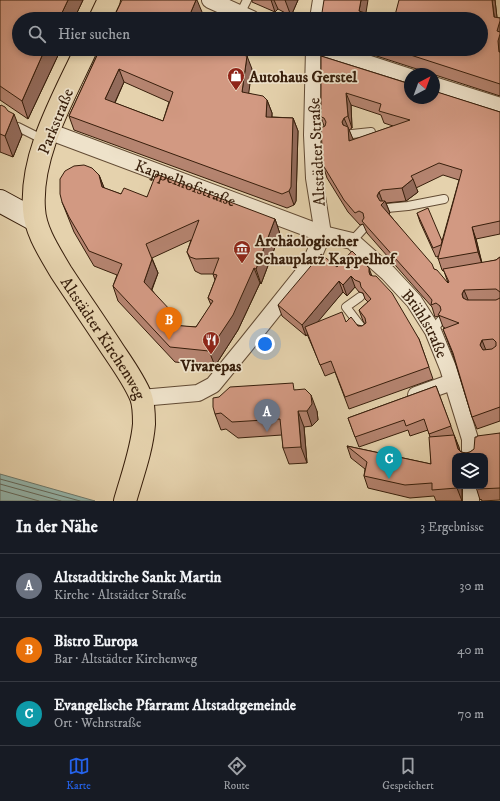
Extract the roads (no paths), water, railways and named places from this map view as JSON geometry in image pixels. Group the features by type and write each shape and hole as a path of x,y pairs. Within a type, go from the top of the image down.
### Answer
{"main road":[{"path":"103,12 109,0"},
{"name":"Parkstraße","path":"35,220 34,189 47,136 83,56"},
{"path":"0,201 35,220"},
{"name":"Altstädter Kirchenweg","path":"35,220 46,246 130,375 141,398 144,424 136,464 125,501"}],"street":[{"path":"210,0 247,11"},
{"path":"319,12 321,0"},
{"name":"Altstädter Straße","path":"314,56 314,178 323,234"},
{"path":"346,56 404,75"},
{"path":"440,87 500,106"},
{"name":"Kappelhofstraße","path":"47,136 323,234"},
{"path":"141,398 198,392 213,385 246,346 308,266 323,234"},
{"name":"Brühlstraße","path":"323,234 352,241 385,275 418,298 436,326 477,438 471,453"},
{"path":"400,400 452,372"},
{"path":"471,489 472,501"}],"lane":[{"path":"18,127 47,136"},
{"path":"352,134 371,132"},
{"path":"387,208 408,206 444,199"},
{"path":"352,241 363,228"},
{"path":"360,297 346,307 365,332"}],"water":[{"path":"0,474 95,501 0,501"}],"place":[{"name":"Autohaus Gerstel","path":"236,91"},
{"name":"Archäologischer Schauplatz Kappelhof","path":"242,264"},
{"name":"Bistro Europa","path":"169,340"},
{"name":"Vivarepas","path":"211,355"},
{"name":"Altstadtkirche Sankt Martin","path":"267,432"},
{"name":"Evangelische Pfarramt Altstadtgemeinde","path":"389,479"}]}
